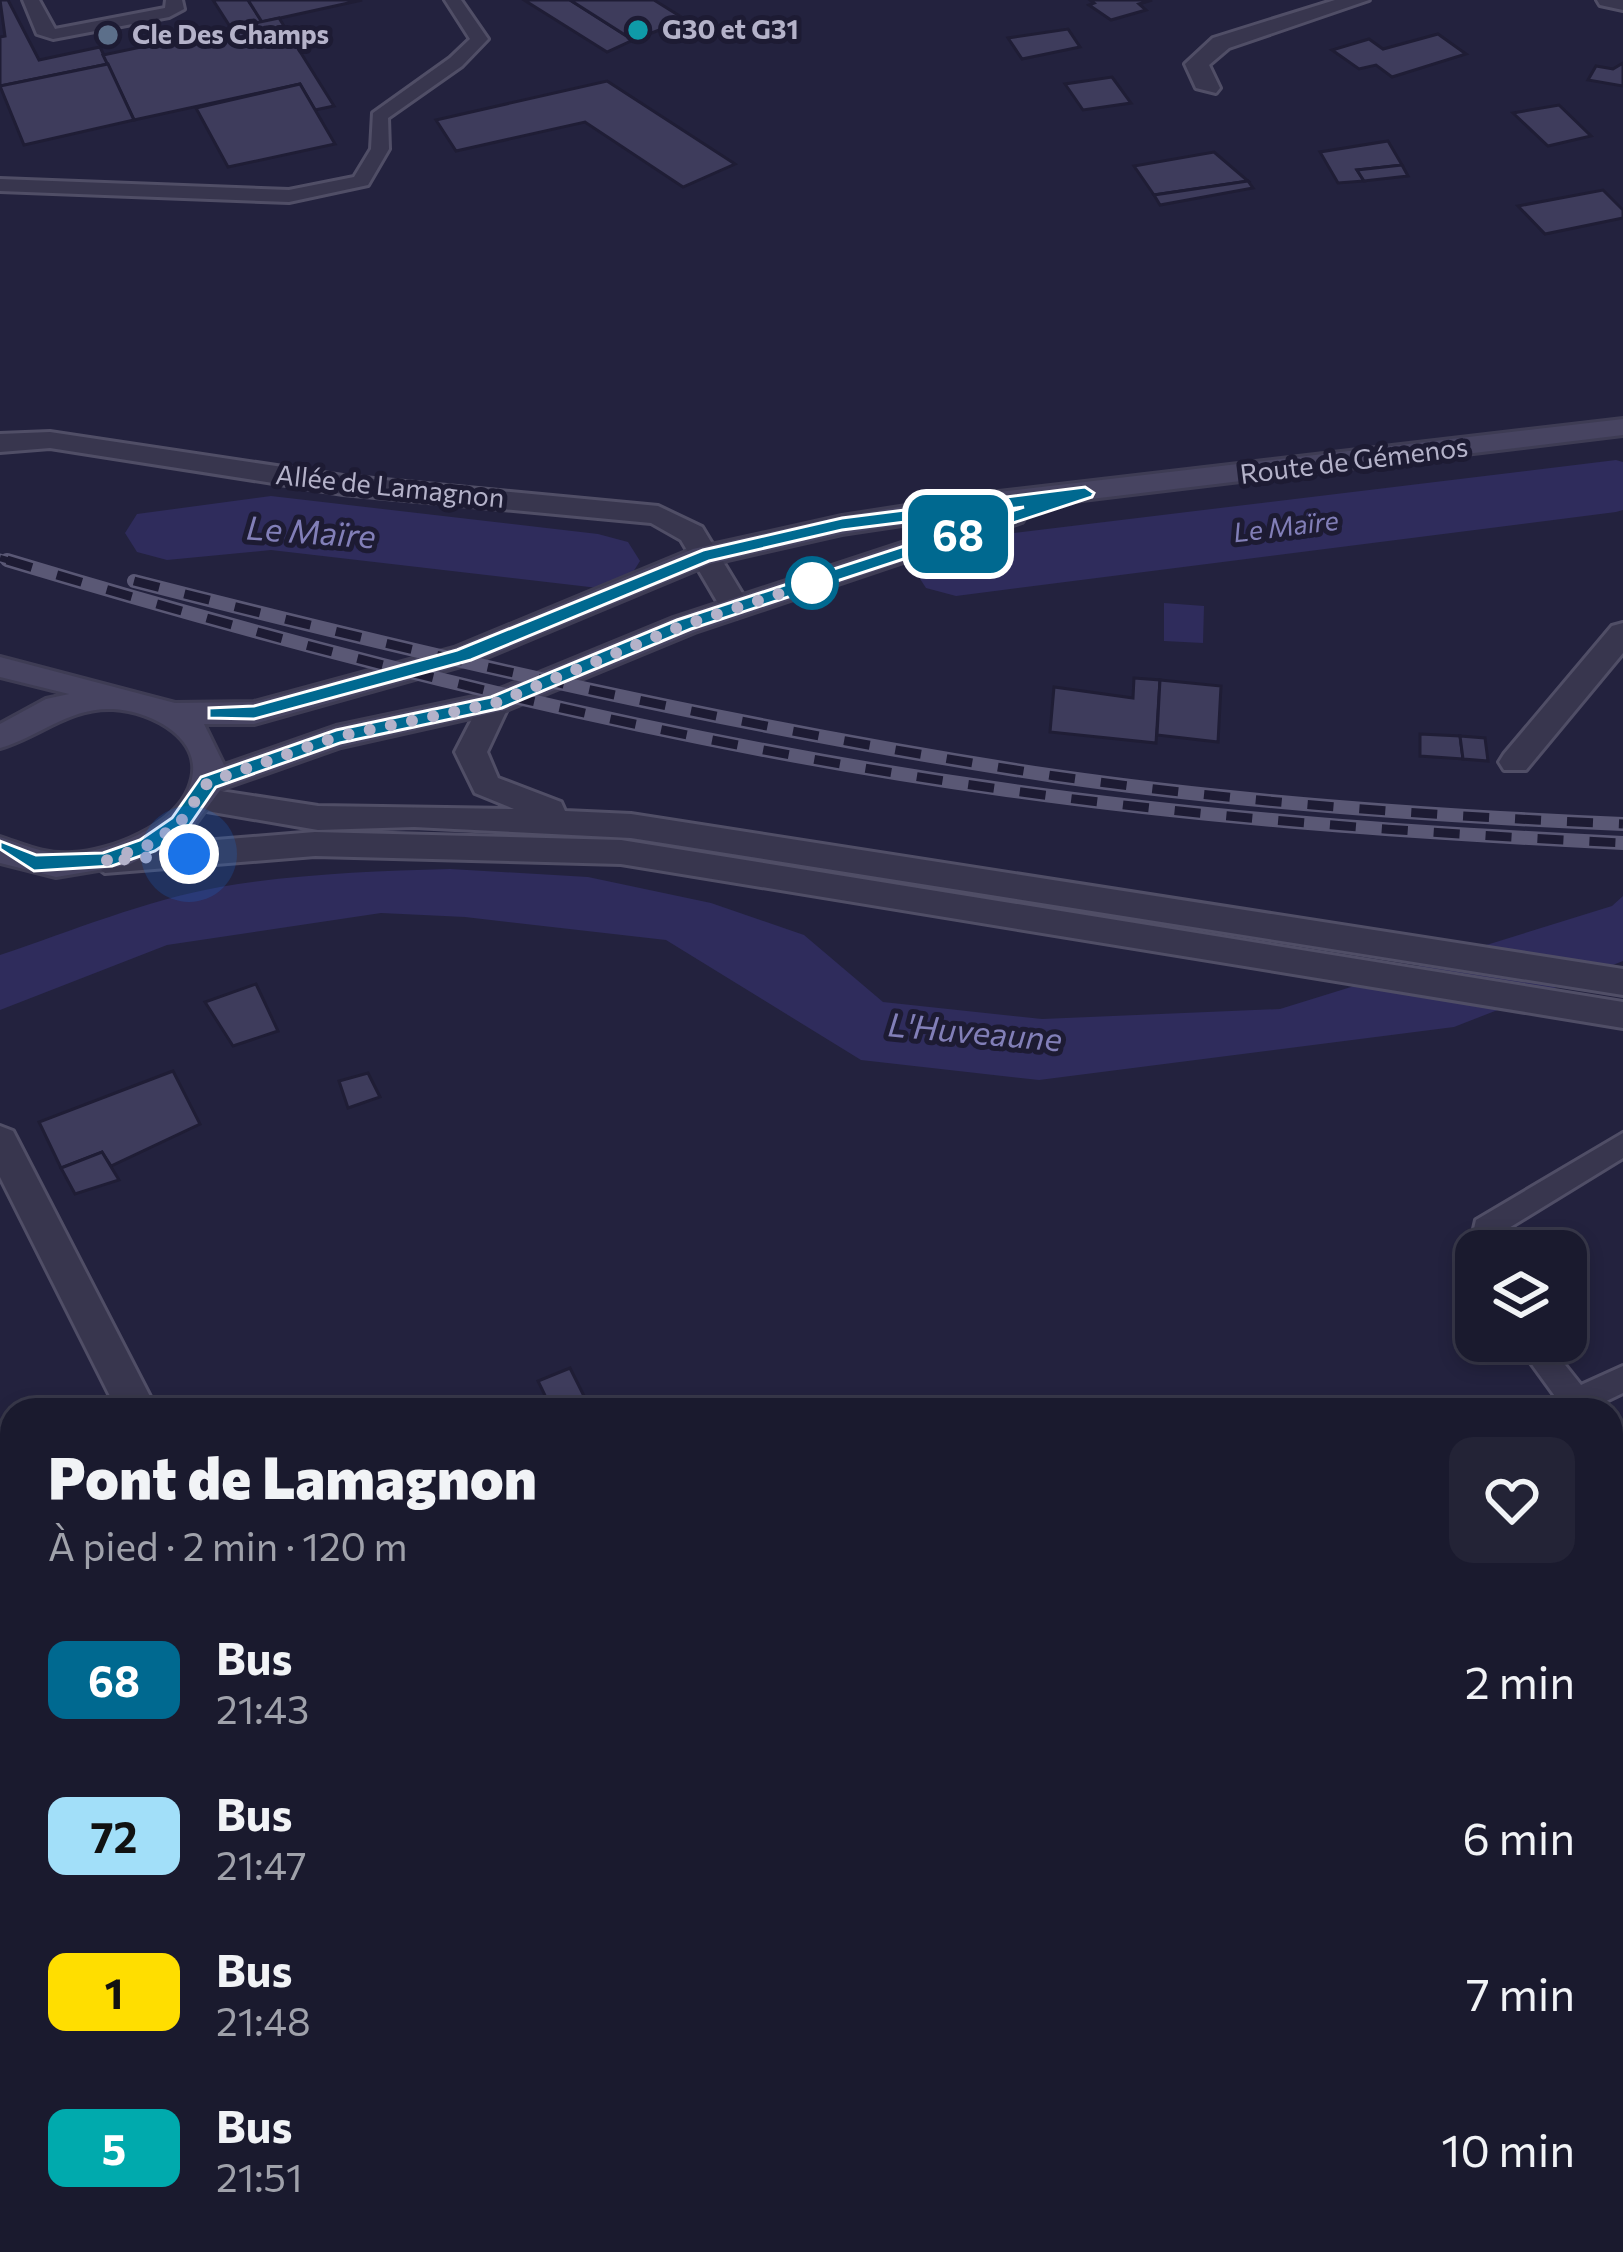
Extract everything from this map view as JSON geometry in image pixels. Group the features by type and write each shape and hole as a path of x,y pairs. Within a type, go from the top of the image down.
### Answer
{"main road":[{"name":"Route de Gémenos","path":"0,667 178,713 254,712 464,655 703,556 842,524 1622,430"},
{"name":"Route de Gémenos","path":"205,791 336,737 495,703 736,608 1085,493"},
{"path":"0,737 53,706 124,697"},
{"path":"0,878 34,863 105,861 148,845 205,791 206,743 178,713"},
{"path":"0,849 34,863"}],"street":[{"path":"1208,88 1198,64 1221,43 1358,0"},
{"path":"1608,0 1623,3"},
{"name":"Allée de Lamagnon","path":"0,443 50,440 343,485 658,514 692,534 736,608"},
{"path":"1515,762 1623,632"},
{"path":"495,703 471,752 486,785 533,807 631,826 698,850 1262,956 1623,1015"},
{"path":"205,791 318,818 414,815 631,826"},
{"path":"105,861 315,844 698,850 1317,933 1623,982"},
{"path":"0,1141 131,1398"}],"lane":[{"path":"31,0 43,30 53,34 169,12 176,8 173,0"},
{"path":"0,185 289,196 361,181 380,149 379,117 402,91 461,63 479,39 453,0"},
{"path":"1486,1230 1623,1144"},
{"path":"1545,1362 1574,1398"},
{"path":"1592,1398 1623,1378"}],"water":[{"path":"1164,603 1204,606 1203,643 1164,641"},
{"name":"L'Huveaune","path":"450,869 588,877 711,903 804,935 883,1002 1042,1019 1280,1009 1612,906 1623,896 1623,961 1454,1027 1039,1080 861,1060 666,940 465,917 381,913 167,945 0,1010 0,955 137,908 220,887 277,879"}],"building":[{"path":"0,0 8,0 39,60 100,47 108,64 0,86 0,37 5,36"},
{"path":"213,0 248,0 262,22 231,28"},
{"path":"248,0 362,0 262,22"},
{"path":"524,0 570,0 633,40 607,52"},
{"name":"G30 et G31","path":"570,0 654,0 686,20 633,40"},
{"path":"1090,0 1152,0 1139,4 1146,10 1111,20 1089,5 1094,3"},
{"path":"279,18 334,106 315,110 300,84 134,120 103,55"},
{"path":"1068,29 1080,47 1022,59 1008,38"},
{"path":"1438,34 1466,54 1392,77 1376,65 1359,69 1332,50 1369,39 1383,49"},
{"path":"1623,63 1623,86 1588,80 1596,66 1613,69"},
{"path":"108,64 134,120 24,145 0,86"},
{"path":"1112,77 1131,103 1083,110 1065,84"},
{"path":"607,81 735,164 683,187 585,122 456,151 436,120"},
{"path":"300,84 335,144 228,167 196,108"},
{"path":"1559,105 1591,136 1548,146 1513,113"},
{"path":"1388,141 1402,165 1357,170 1364,181 1338,183 1320,152"},
{"path":"1214,152 1248,181 1154,195 1134,166"},
{"path":"1402,165 1408,176 1364,181 1357,170"},
{"path":"1248,181 1253,188 1160,205 1154,195"},
{"path":"1603,190 1623,210 1623,218 1545,234 1518,206"},
{"path":"1134,678 1160,680 1156,743 1050,732 1054,687 1133,698"},
{"path":"1160,680 1221,686 1218,742 1157,735"},
{"path":"1420,734 1460,736 1463,759 1420,756"},
{"path":"1460,736 1485,738 1488,761 1463,759"},
{"path":"256,984 278,1031 233,1046 205,1002"},
{"path":"173,1071 200,1124 111,1166 102,1152 61,1168 39,1122"},
{"path":"368,1073 380,1097 348,1108 339,1081"},
{"path":"102,1152 119,1180 75,1194 61,1168"},
{"path":"570,1368 585,1398 546,1398 538,1381"}],"waterway":[{"name":"Le Maïre","path":"956,568 1616,486"},
{"name":"Le Maïre","path":"167,533 271,523 598,561"}],"railway":[{"path":"0,558 17,563"},
{"path":"7,560 254,631 503,694 880,771 1238,817 1623,843"},
{"path":"134,581 592,690 823,737 1055,776 1267,801 1623,824"}],"bus line":[{"name":"68","path":"0,849 34,863 69,866 105,861 148,845 179,824 201,800 208,782 336,737 495,703 684,625 1085,493 842,524 703,556 645,576 464,655 254,712 216,713"}],"place":[{"name":"G30 et G31","path":"638,30"},
{"name":"Cle Des Champs","path":"108,35"}],"route":[{"path":"189,854 105,861 148,845 179,824 201,800 208,782 336,737 495,703 684,625 812,583"}]}
